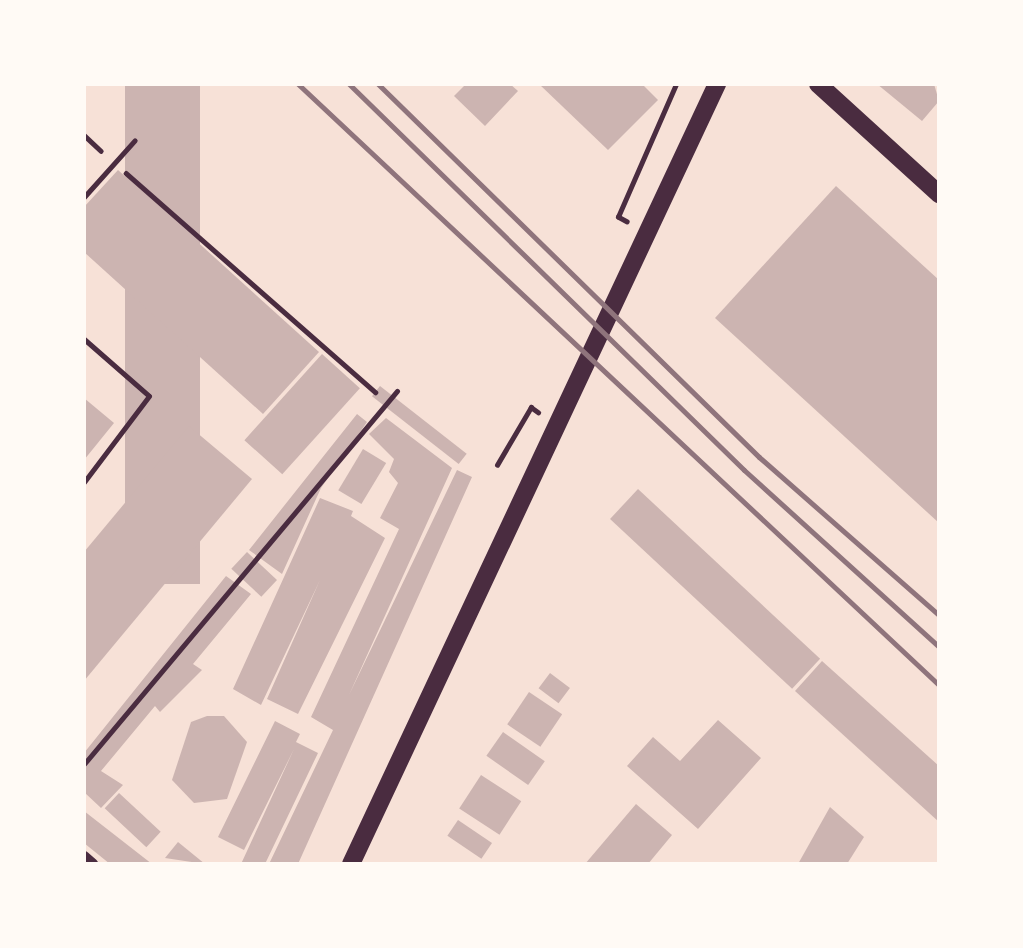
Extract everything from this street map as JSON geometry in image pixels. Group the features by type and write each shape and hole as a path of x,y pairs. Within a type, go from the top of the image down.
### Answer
{"main road":[{"path":"351,864 717,84"},
{"path":"818,84 939,194"}],"street":[{"path":"84,857 92,864"}],"lane":[{"path":"84,197 135,140"},
{"path":"84,339 149,396 84,482"},
{"path":"84,764 385,400 397,390"}],"path":[{"path":"618,217 676,84"},
{"path":"84,135 385,400"},
{"path":"497,465 531,407"}],"building":[{"path":"125,84 200,84 200,584 125,584"},
{"path":"466,84 510,84 518,91 485,126 454,96"},
{"path":"539,84 642,84 658,100 608,150"},
{"path":"877,84 934,84 939,101 922,121"},
{"path":"118,170 319,352 263,414 84,252 84,207"},
{"path":"836,186 939,280 939,523 715,318"},
{"path":"322,354 360,388 282,474 244,440"},
{"path":"380,386 467,454 459,464 372,396"},
{"path":"84,398 114,423 84,460"},
{"path":"357,414 367,422 321,488 282,574 249,550"},
{"path":"386,418 452,468 349,695 457,470 472,477 298,864 269,864 333,730 311,717 399,529 380,518 398,483 389,472 394,459 369,434"},
{"path":"189,426 252,479 84,681 84,552"},
{"path":"363,449 386,463 361,504 338,490"},
{"path":"638,489 820,659 792,689 610,519"},
{"path":"320,498 353,511 351,516 385,538 298,714 267,699 320,580 261,705 233,689"},
{"path":"247,552 277,580 261,597 231,569"},
{"path":"226,576 251,594 193,664 202,670 160,712 155,706 101,771 123,785 101,808 84,792 84,753"},
{"path":"822,661 939,766 939,822 795,691"},
{"path":"550,673 570,688 559,703 539,688"},
{"path":"529,692 562,714 540,747 507,724"},
{"path":"207,716 224,716 247,742 227,799 194,803 172,780 191,722"},
{"path":"718,720 761,758 698,829 627,766 653,737 680,761"},
{"path":"275,721 300,734 296,742 318,753 265,864 241,864 294,749 244,850 218,837"},
{"path":"503,732 545,761 528,785 486,756"},
{"path":"481,775 521,801 499,835 459,809"},
{"path":"119,793 161,832 146,847 105,808"},
{"path":"636,804 672,835 648,864 585,864"},
{"path":"830,807 864,837 847,864 798,864"},
{"path":"84,811 152,864 110,864 84,843"},
{"path":"458,820 492,843 481,859 447,836"},
{"path":"178,842 205,864 165,858"}],"railway":[{"path":"298,84 939,685"},
{"path":"349,84 744,470 939,647"},
{"path":"378,84 759,457 939,615"}]}
